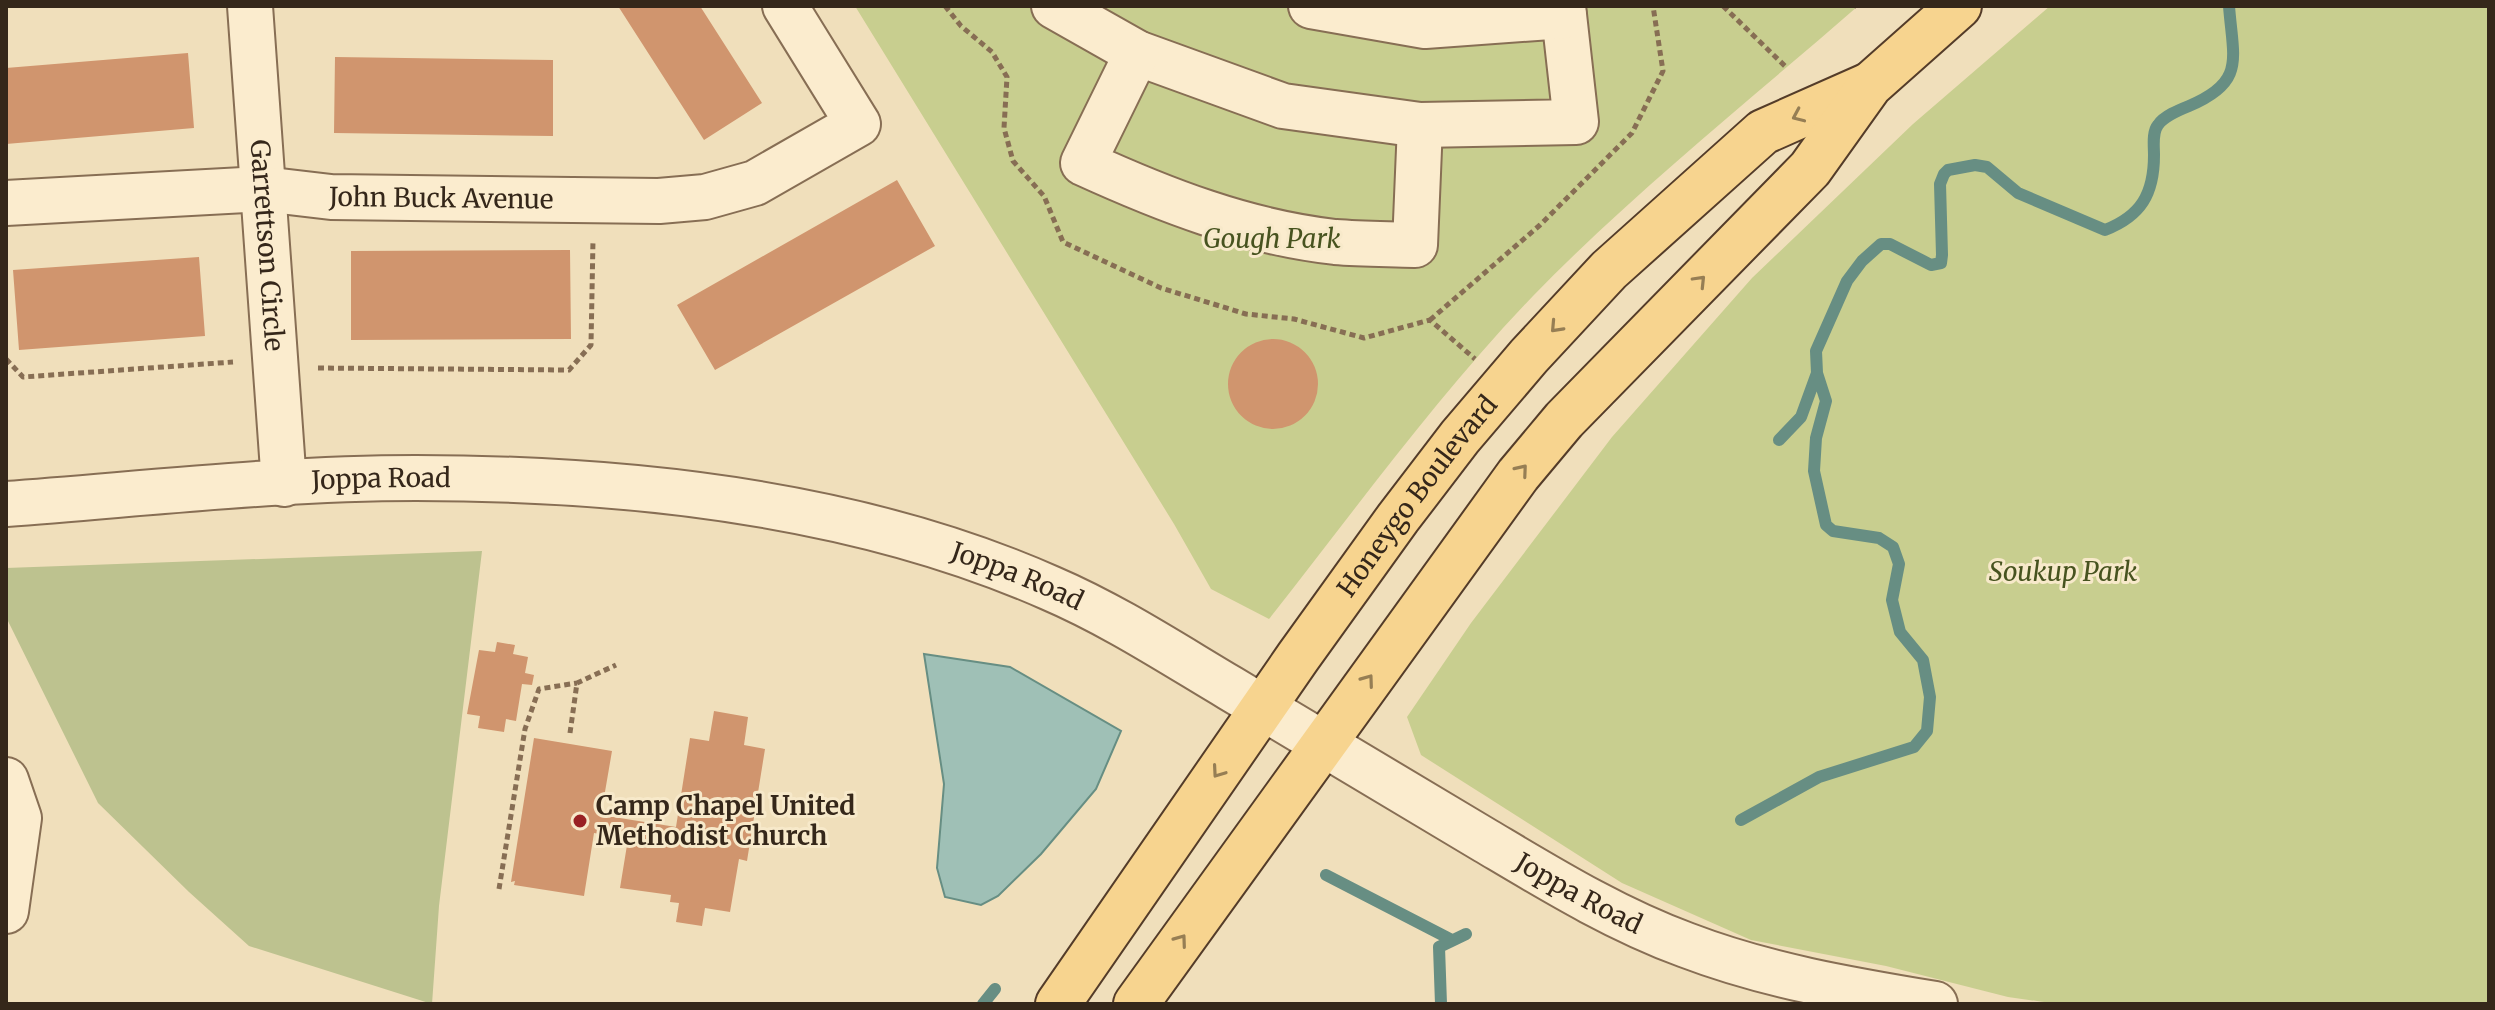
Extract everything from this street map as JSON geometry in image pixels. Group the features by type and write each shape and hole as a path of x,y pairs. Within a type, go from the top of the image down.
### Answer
{"main road":[{"name":"Honeygo Boulevard","path":"1136,1004 1518,475 1564,420 1810,169 1870,85 1959,6"},
{"name":"Honeygo Boulevard","path":"1058,1004 1263,708 1398,518 1460,437 1609,270 1763,132 1870,85"}],"street":[{"name":"Garrettson Circle","path":"250,6 284,484"},
{"name":"John Buck Avenue","path":"6,203 263,189 331,197 588,202 705,197 755,183 858,124 785,6"},
{"path":"1054,6 1137,53 1283,106 1420,125 1576,122 1564,11 1425,26 1311,6"},
{"path":"1137,53 1083,163 1160,198 1258,228 1335,242 1415,245 1420,125"},
{"name":"Joppa Road","path":"6,504 284,484 412,478 503,480 596,486 723,500 841,520 908,536 966,554 1056,590 1140,634 1558,884 1639,925 1686,945 1772,973 1935,1004"},
{"path":"6,780 19,818 6,911"}],"path":[{"path":"1430,320 1540,225 1632,133 1663,71 1653,6"},
{"path":"1723,6 1787,68"},
{"path":"311,368 569,370 591,345 593,234"},
{"path":"6,359 23,377 239,362"},
{"path":"499,889 525,729 539,689 577,683 616,665"},
{"path":"570,733 577,683"}],"green space":[{"name":"Gough Park","path":"855,6 1858,6 1651,184 1533,296 1430,413 1269,619 1211,589"},
{"name":"Soukup Park","path":"2050,6 2489,6 2489,1004 2058,1004 2008,997 1886,966 1751,940 1622,883 1421,755 1407,717 1471,623 1612,437 1752,278 1913,124"},
{"path":"482,551 439,906 432,1004 249,946 189,892 98,803 6,617 6,568"}],"water":[{"path":"924,654 1010,667 1121,731 1096,789 1041,854 998,896 981,905 945,897 937,868 944,784"}],"building":[{"path":"618,6 700,6 762,103 704,140"},
{"path":"188,53 194,128 6,144 6,68"},
{"path":"335,57 553,60 553,136 334,133"},
{"path":"897,180 935,246 715,370 677,305"},
{"path":"570,250 571,339 351,340 351,251"},
{"path":"199,257 205,336 19,350 13,270"},
{"path":"1273,339 1290,343 1305,352 1314,367 1318,384 1314,401 1305,416 1290,425 1273,429 1256,425 1241,416 1232,401 1228,384 1232,367 1241,352 1256,343"},
{"path":"497,642 515,645 513,654 528,657 525,673 534,675 532,685 522,684 516,721 506,719 504,732 478,728 480,716 467,714 479,650 495,652"},
{"name":"Camp Chapel United Methodist Church","path":"714,711 748,717 744,745 765,749 747,861 739,859 730,912 705,908 702,926 676,922 679,903 670,902 671,895 620,888 628,839 594,833 584,896 511,882 534,738 612,751 601,815 676,827 690,738 709,741"}],"waterway":[{"path":"1741,820 1819,777 1914,747 1927,731 1930,697 1923,660 1900,632 1892,600 1899,564 1893,547 1879,538 1833,531 1826,525 1814,471 1816,438 1826,401 1817,373 1816,351 1847,281 1862,261 1881,244 1890,244 1931,265 1941,263 1940,184 1948,170 1975,165 1987,167 2018,193 2105,230 2128,218 2148,192 2153,169 2154,135 2158,125 2172,114 2207,97 2228,78 2233,55 2229,6"},
{"path":"1779,440 1801,417 1817,373"},
{"path":"1326,875 1452,940"},
{"path":"1441,1004 1439,947 1466,934"},
{"path":"983,1004 995,989"}],"place":[{"name":"Camp Chapel United Methodist Church","path":"580,821"}]}
